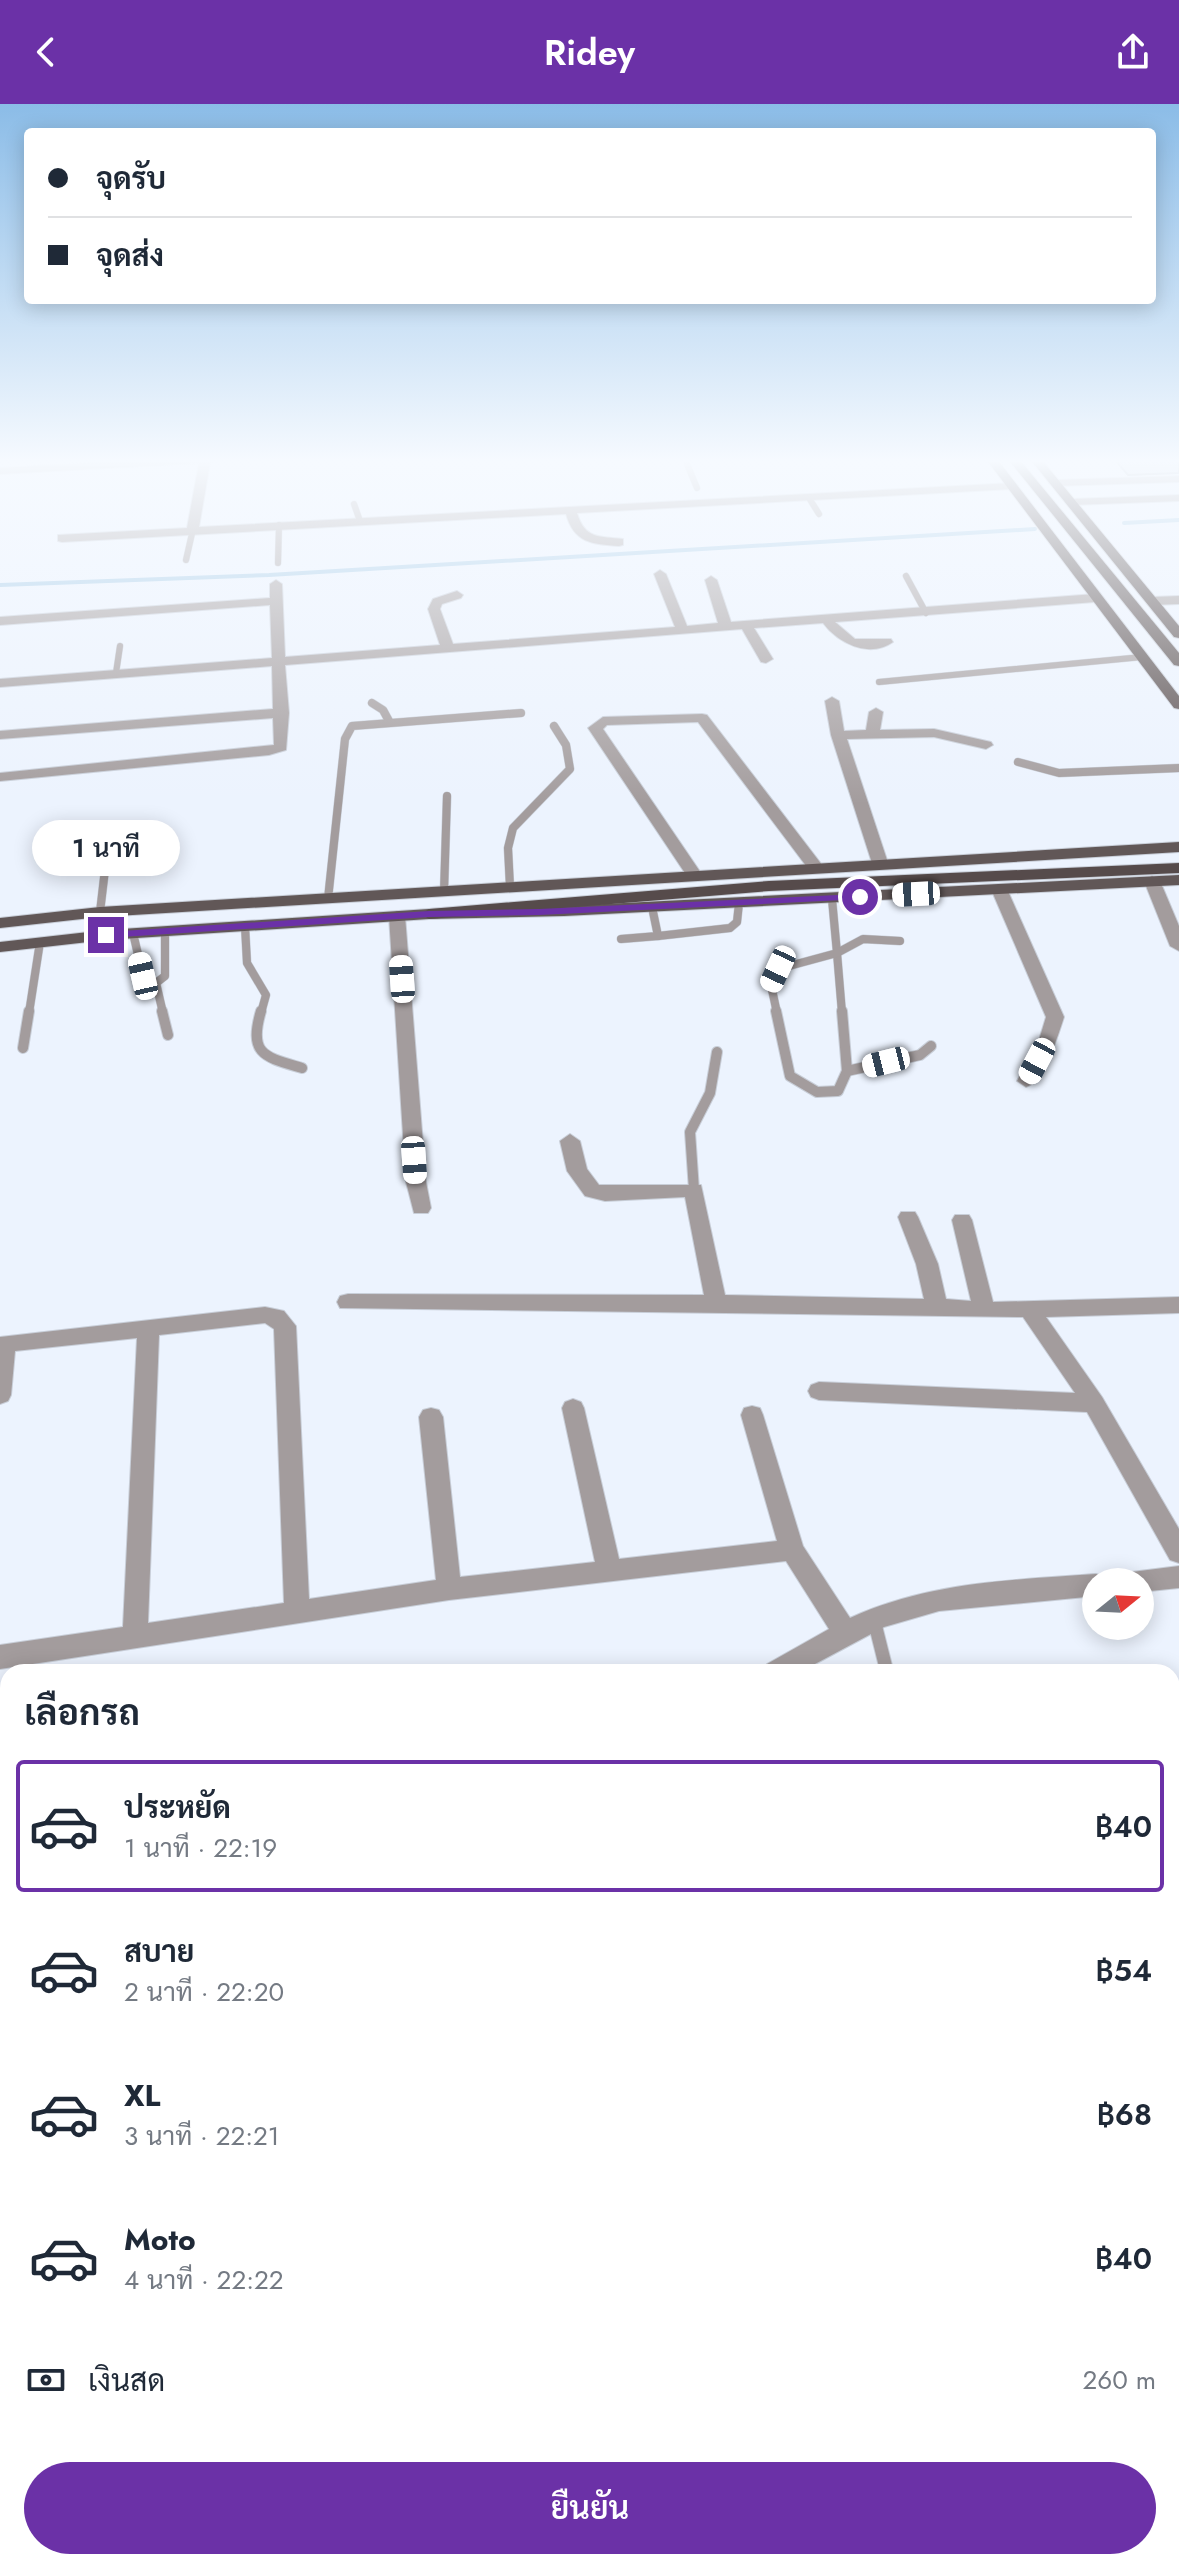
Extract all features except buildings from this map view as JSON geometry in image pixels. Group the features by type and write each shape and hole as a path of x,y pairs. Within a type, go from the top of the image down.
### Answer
{"highway":[{"path":"1077,574 1179,705"},
{"path":"1105,574 1179,662"},
{"path":"1130,574 1179,634"},
{"path":"429,914 769,886 1179,868"}],"main road":[{"path":"0,923 100,912 1179,847"},
{"path":"0,947 133,933 429,914 832,899 1179,880"}],"street":[{"path":"660,574 683,631"},
{"path":"711,580 726,628"},
{"path":"0,777 278,750 283,744 276,584"},
{"path":"448,648 434,609 437,602 457,595"},
{"path":"0,683 1095,598"},
{"path":"1152,601 1179,600"},
{"path":"0,621 276,601"},
{"path":"828,621 842,641 886,642"},
{"path":"747,627 766,659"},
{"path":"832,701 838,735 880,863"},
{"path":"872,734 876,712"},
{"path":"0,735 282,713"},
{"path":"695,876 595,728 596,724 603,721 702,718 816,868"},
{"path":"838,735 934,733 986,745"},
{"path":"1152,881 1179,946"},
{"path":"999,889 1055,1017 1048,1040 1026,1081"},
{"path":"397,916 416,1182 421,1208"},
{"path":"570,1141 577,1171 592,1191 605,1194 694,1190 716,1304"},
{"path":"908,1217 927,1264 937,1307"},
{"path":"962,1220 984,1310"},
{"path":"348,1302 716,1304 984,1310 1179,1305"},
{"path":"1029,1309 1094,1403 1179,1552"},
{"path":"0,1395 2,1344 265,1315 276,1317 285,1326 297,1611"},
{"path":"135,1635 148,1328"},
{"path":"819,1391 1094,1403"},
{"path":"573,1408 609,1570"},
{"path":"752,1415 792,1550 845,1632"},
{"path":"431,1417 449,1589"},
{"path":"0,1657 449,1589 792,1550"},
{"path":"1154,1579 1179,1577"},
{"path":"790,1664 845,1632 928,1602 1082,1586"}],"lane":[{"path":"906,576 926,613"},
{"path":"116,673 120,646"},
{"path":"879,682 1142,657"},
{"path":"372,703 383,710 389,721"},
{"path":"328,899 345,739 352,726 521,713"},
{"path":"510,887 509,837 516,824 570,769 566,745 554,726"},
{"path":"1018,762 1059,773 1179,768"},
{"path":"444,892 447,796"},
{"path":"100,912 108,844"},
{"path":"832,899 837,953 847,1071 838,1091 827,1092 817,1092 790,1076 771,985 778,969 837,953 863,939 900,941"},
{"path":"621,939 734,927 739,903"},
{"path":"652,907 658,936"},
{"path":"245,926 247,963 266,995 256,1029 259,1050 266,1057 302,1068"},
{"path":"156,983 165,976 165,931"},
{"path":"133,933 143,976 156,983 168,1035"},
{"path":"23,1048 40,942"},
{"path":"847,1071 920,1055 931,1046"},
{"path":"694,1190 690,1132 710,1093 717,1052"},
{"path":"874,1620 885,1664"}],"waterway":[{"path":"0,585 285,574"}],"route":[{"path":"106,935 429,914 860,897"}]}
